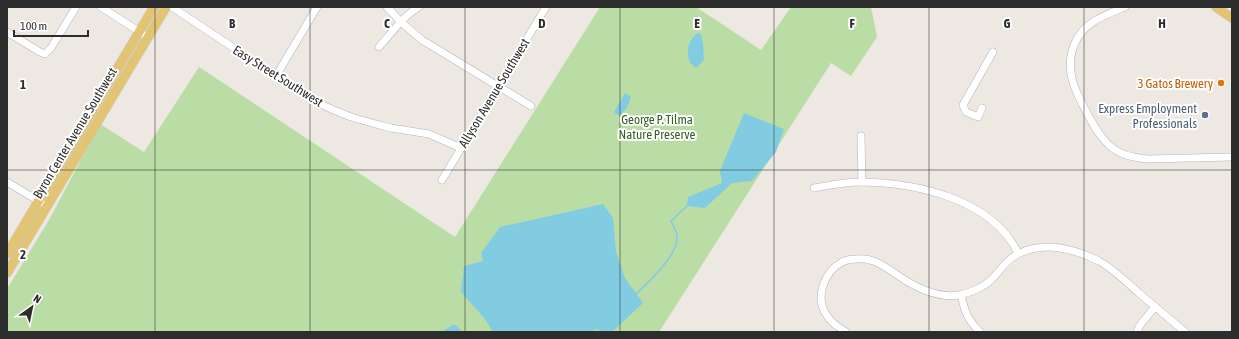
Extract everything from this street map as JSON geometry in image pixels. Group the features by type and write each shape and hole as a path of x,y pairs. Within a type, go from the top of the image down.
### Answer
{"main road":[{"name":"Byron Center Avenue Southwest","path":"7,254 154,7"},
{"name":"Byron Center Avenue Southwest","path":"7,273 166,7"},
{"path":"1216,7 1232,18"}],"street":[{"path":"7,32 45,54 52,48 76,7"},
{"path":"101,7 148,37"},
{"name":"Easy Street Southwest","path":"172,7 308,97 351,117 391,128 429,134 461,148"},
{"path":"276,76 317,7"},
{"path":"387,7 401,22 422,40 531,106"},
{"path":"379,47 401,22 419,7"},
{"name":"Allyson Avenue Southwest","path":"442,180 546,7"},
{"path":"1124,7 1101,16 1092,22 1075,42 1072,52 1070,70 1074,86 1098,133 1109,146 1123,154 1136,158 1232,157"},
{"path":"982,108 978,117 966,112 963,104 993,52"},
{"path":"861,136 862,182"},
{"path":"7,182 47,206"},
{"path":"814,188 838,183 862,182 901,184 925,190 962,203 995,223 1014,245 1018,253"},
{"path":"846,332 830,321 825,313 821,298 825,281 830,273 842,262 857,259 869,260 883,265 906,281 925,291 951,296 961,295 987,283 1006,262 1018,253 1030,249 1055,247 1099,261 1118,274 1185,332"},
{"path":"961,295 964,307 971,323 980,332"},
{"path":"1137,332 1140,325 1155,306"}],"green space":[{"name":"George P. Tilma Nature Preserve","path":"600,7 696,7 761,50 791,7 871,7 877,37 851,76 831,63 659,332 7,332 7,289 49,220 100,124 144,152 199,67 455,237"}],"water":[{"path":"697,33 701,34 704,60 696,68 690,63 688,47 689,43"},
{"path":"625,93 631,97 627,108 619,116 614,112"},
{"path":"744,113 784,129 776,152 752,181 732,183 705,208 687,206 688,197 722,183 720,171"},
{"path":"603,204 613,218 616,252 625,278 643,303 612,332 604,332 596,329 591,332 493,332 485,319 461,292 464,266 483,261 481,253 500,227"},
{"path":"453,325 456,325 462,332 441,332"}],"waterway":[{"path":"636,294 655,275 673,252 677,236 676,230 671,221 687,206"}],"place":[{"name":"3 Gatos Brewery","path":"1221,83"},
{"name":"Express Employment Professionals","path":"1205,115"}]}
